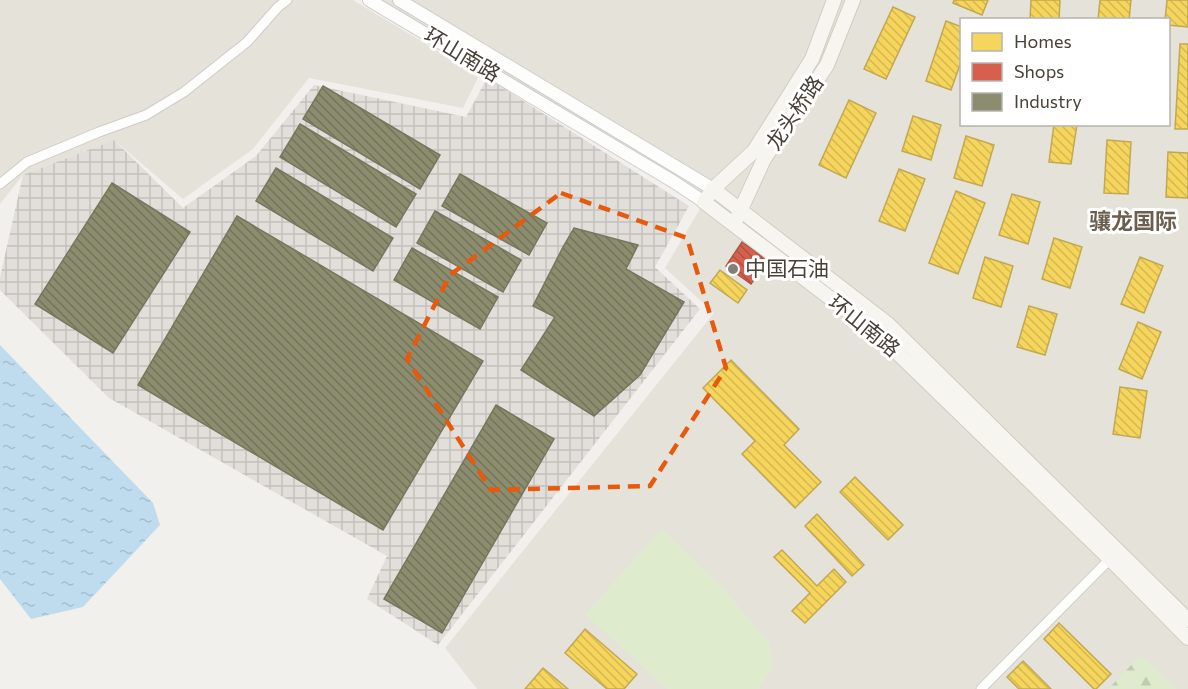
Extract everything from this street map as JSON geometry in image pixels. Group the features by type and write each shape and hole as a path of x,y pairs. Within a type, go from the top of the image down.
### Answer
{"main road":[{"name":"龙头桥路","path":"704,202 713,189 754,151 766,133 812,59 834,0"},
{"name":"龙头桥路","path":"733,225 764,159 827,65 853,0"},
{"name":"环山南路","path":"713,189 888,324 1188,620"},
{"name":"环山南路","path":"704,202 880,336 1188,638"}],"street":[{"path":"0,184 27,162 146,115 184,92 247,42 287,0"},
{"name":"环山南路","path":"369,0 704,202"},
{"name":"环山南路","path":"399,0 713,189"},
{"path":"981,689 1110,559"}],"highlighted area":[{"path":"561,193 687,238 726,368 650,486 491,490 407,359 450,275"}],"shaded area":[{"path":"0,0 353,0 479,76 463,108 309,78 253,149 183,199 114,140 23,175 0,204"},
{"path":"369,0 1188,0 1188,638 1006,460 1188,645 1188,689 477,689 445,648 714,313 665,268 704,202"},
{"path":"487,78 689,206 655,267 700,309 438,645 367,599 387,556 109,398 0,290 0,277 23,175 114,140 183,208 256,156 314,85 466,117"}],"green space":[{"path":"662,529 724,589 769,643 773,666 759,689 667,689 585,614"},
{"path":"1141,655 1176,689 1108,689"}],"water":[{"path":"0,345 153,503 160,525 83,607 31,619 0,579"}],"building: Homes":[{"path":"954,0 988,0 982,15 953,3"},
{"path":"1031,0 1060,0 1059,18 1030,18"},
{"path":"1100,0 1131,0 1129,18 1098,18"},
{"path":"1167,0 1188,0 1188,27 1170,25 1170,18 1165,18"},
{"path":"893,7 915,17 886,79 864,69"},
{"path":"946,21 960,26 960,65 951,90 926,81"},
{"path":"1180,44 1188,44 1188,129 1175,129"},
{"path":"849,100 876,113 846,178 819,165"},
{"path":"913,116 941,125 931,160 902,151"},
{"path":"1054,126 1077,126 1071,164 1049,162"},
{"path":"966,136 994,145 982,186 954,178"},
{"path":"1107,140 1131,142 1128,194 1104,193"},
{"path":"1168,152 1188,153 1188,198 1166,197"},
{"path":"899,169 925,179 905,231 879,221"},
{"path":"956,191 985,203 958,274 929,263"},
{"path":"1012,194 1040,202 1028,244 999,235"},
{"path":"1054,238 1082,247 1070,288 1042,279"},
{"path":"985,257 1013,266 1001,307 973,298"},
{"path":"1140,257 1163,266 1144,313 1121,304"},
{"path":"720,270 747,290 738,303 710,283"},
{"path":"1029,306 1057,314 1045,355 1017,347"},
{"path":"1138,322 1161,332 1142,379 1119,369"},
{"path":"731,360 799,429 784,445 821,482 795,508 742,454 755,441 703,388"},
{"path":"1120,387 1147,391 1140,438 1113,434"},
{"path":"855,477 903,525 888,540 840,492"},
{"path":"817,514 864,565 852,576 805,526"},
{"path":"782,550 817,586 834,569 846,582 805,623 792,611 810,593 774,557"},
{"path":"1059,623 1111,674 1096,689 1044,639"},
{"path":"585,629 637,674 624,689 607,689 565,653"},
{"path":"1023,661 1051,689 1019,689 1007,677"},
{"path":"543,668 568,689 525,689"}],"building: Shops":[{"path":"742,242 768,260 751,284 726,266"}],"building: Industry":[{"path":"323,86 440,155 420,189 303,119"},
{"path":"300,124 416,194 396,227 280,157"},
{"path":"276,168 393,238 373,271 256,201"},
{"path":"460,174 547,223 529,255 442,206"},
{"path":"112,183 190,232 113,353 35,304"},
{"path":"435,211 521,260 503,292 417,243"},
{"path":"237,216 483,361 383,530 138,385"},
{"path":"574,228 638,245 626,269 684,302 640,375 594,416 521,370 555,317 533,306"},
{"path":"412,248 498,297 480,329 394,280"},
{"path":"496,405 554,439 442,633 384,599"}],"place":[{"name":"中国石油","path":"733,269"}],"district":[{"name":"骧龙国际","path":"1133,221"}]}
